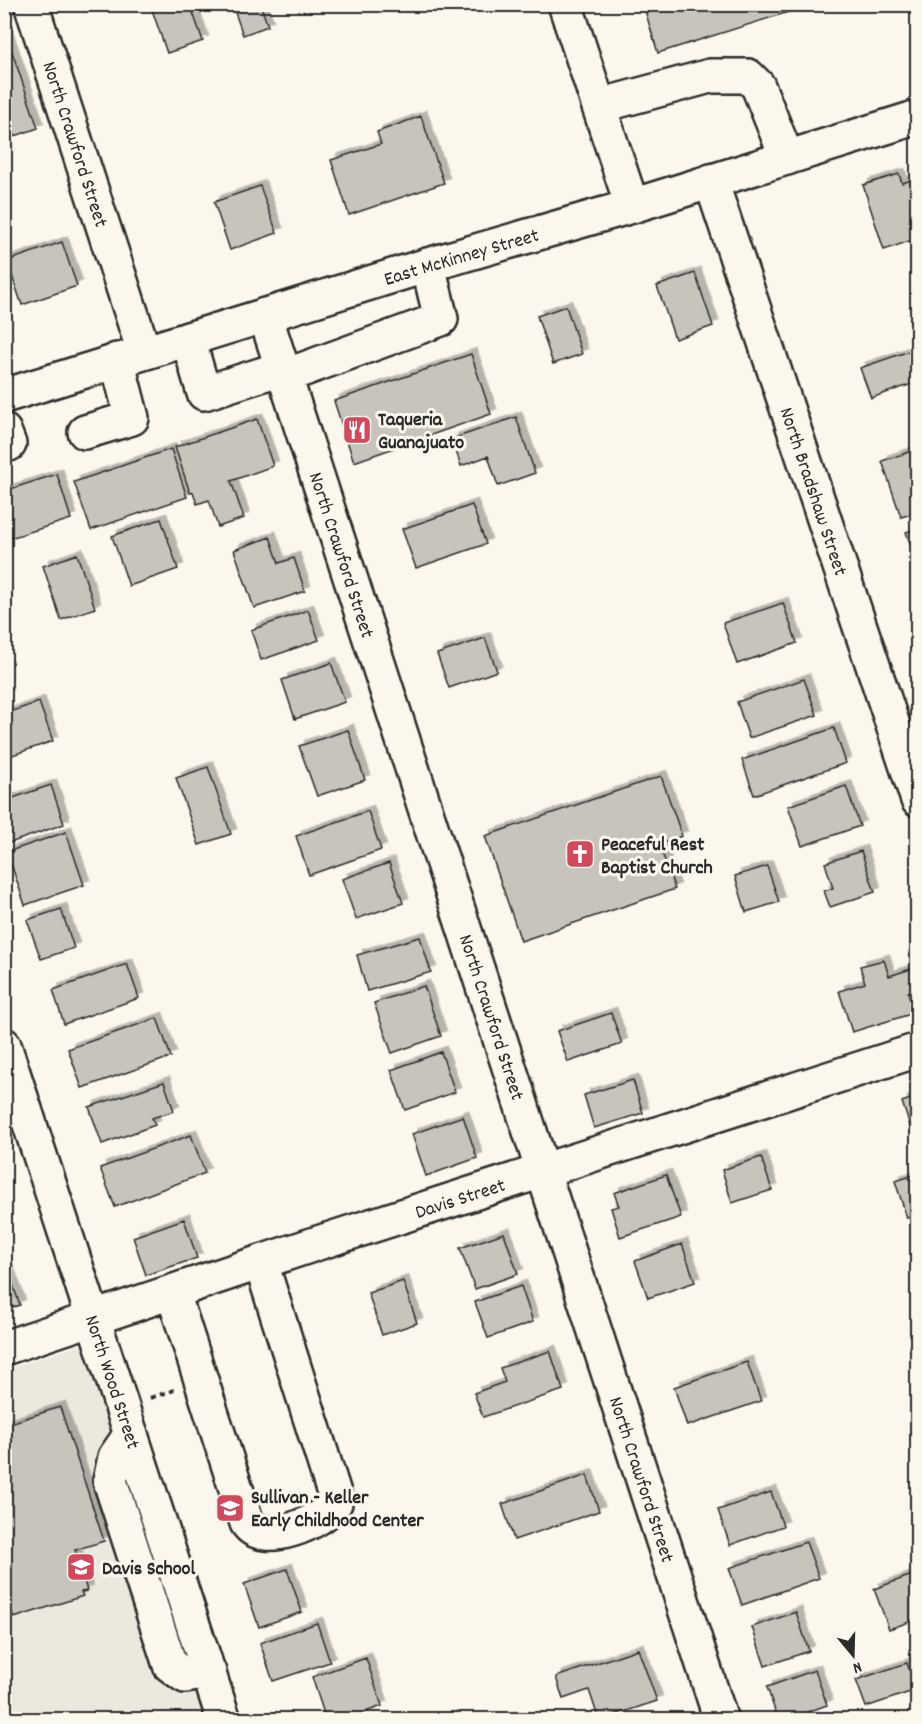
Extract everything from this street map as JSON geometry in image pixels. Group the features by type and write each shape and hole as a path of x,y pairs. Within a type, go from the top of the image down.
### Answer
{"street":[{"name":"North Crawford Street","path":"31,4 131,356 132,418 85,432"},
{"path":"565,4 632,206"},
{"path":"599,106 710,76 748,76 758,86 787,158"},
{"name":"East McKinney Street","path":"4,396 918,117"},
{"name":"North Bradshaw Street","path":"711,181 918,800"},
{"path":"188,339 204,393 284,373 441,319 428,265"},
{"name":"North Crawford Street","path":"265,315 721,1719"},
{"path":"4,431 9,444 4,445"},
{"name":"North Wood Street","path":"4,1045 224,1719"},
{"name":"Davis Street","path":"4,1348 918,1050"},
{"path":"173,1293 248,1523 252,1530 263,1534 280,1533 318,1519 329,1512 335,1503 334,1493 261,1263"}],"path":[{"path":"149,1398 166,1393"}],"shaded area":[{"name":"Davis School","path":"83,1344 207,1719 5,1719 4,1370"}],"building":[{"path":"150,4 190,4 203,41 167,53"},
{"path":"232,4 260,4 268,26 243,35"},
{"path":"643,4 814,4 658,53"},
{"path":"6,34 38,128 4,140 4,35"},
{"path":"421,116 444,183 349,215 331,160 381,144 377,132"},
{"path":"899,174 902,183 918,178 918,238 884,250 863,185"},
{"path":"260,186 277,233 230,250 214,202"},
{"path":"62,242 77,286 22,305 7,261"},
{"path":"695,273 713,326 675,339 657,286"},
{"path":"566,306 582,354 553,364 537,316"},
{"path":"918,348 918,382 871,398 860,368"},
{"path":"471,354 491,414 354,462 334,401"},
{"path":"516,417 535,473 498,486 488,456 461,466 452,439"},
{"path":"257,419 273,466 231,481 244,518 218,527 209,500 197,504 193,492 190,493 175,447"},
{"path":"171,449 187,497 91,530 74,482"},
{"path":"918,449 918,512 901,517 882,461"},
{"path":"57,474 71,519 4,540 4,491"},
{"path":"472,505 486,544 416,568 402,529"},
{"path":"161,519 178,569 129,586 112,536"},
{"path":"918,528 918,565 906,532"},
{"path":"270,537 279,563 294,558 305,591 254,608 234,550"},
{"path":"77,554 95,608 61,620 43,566"},
{"path":"783,603 797,643 737,664 723,623"},
{"path":"308,610 319,640 261,660 251,630"},
{"path":"485,638 497,671 449,688 437,654"},
{"path":"331,663 345,702 295,719 282,680"},
{"path":"804,679 817,715 749,738 737,702"},
{"path":"39,702 53,741 4,758 4,714"},
{"path":"834,728 846,763 754,795 742,760"},
{"path":"348,730 365,780 317,796 299,746"},
{"path":"208,767 231,834 199,845 176,778"},
{"name":"Peaceful Rest Baptist Church","path":"661,776 682,836 659,844 675,889 521,941 485,836"},
{"path":"51,785 64,824 4,845 4,801"},
{"path":"846,786 860,826 802,846 788,806"},
{"path":"368,811 381,850 309,875 296,836"},
{"path":"66,832 84,885 25,905 7,852"},
{"path":"861,851 875,892 830,907 824,891 833,888 825,863"},
{"path":"389,863 403,903 356,919 342,879"},
{"path":"767,866 779,902 746,912 735,876"},
{"path":"61,909 74,948 41,959 27,920"},
{"path":"420,937 431,972 367,991 357,955"},
{"path":"884,960 889,976 914,968 918,979 918,989 908,992 914,1013 852,1032 839,991 865,983 860,966"},
{"path":"127,964 139,998 64,1024 53,990"},
{"path":"424,986 441,1036 392,1053 374,1003"},
{"path":"611,1013 622,1044 568,1062 557,1031"},
{"path":"157,1018 171,1057 82,1088 68,1049"},
{"path":"441,1052 455,1092 405,1110 391,1070"},
{"path":"633,1080 643,1113 594,1128 584,1095"},
{"path":"164,1082 174,1111 152,1118 155,1125 102,1144 89,1107"},
{"path":"918,1096 918,1134 913,1135 902,1102"},
{"path":"463,1116 477,1158 426,1176 412,1134"},
{"path":"191,1135 205,1173 115,1207 100,1168"},
{"path":"761,1157 772,1190 732,1203 722,1170"},
{"path":"918,1174 918,1215 907,1218 895,1181"},
{"path":"666,1175 681,1217 620,1237 611,1208 619,1206 614,1193"},
{"path":"184,1219 197,1258 146,1275 133,1237"},
{"path":"504,1233 518,1274 475,1289 460,1248"},
{"path":"682,1244 695,1282 648,1298 635,1261"},
{"path":"4,1266 6,1266 20,1305 4,1310"},
{"path":"403,1281 417,1323 382,1335 368,1293"},
{"path":"521,1286 533,1322 488,1338 475,1302"},
{"path":"550,1351 563,1390 483,1417 474,1393 505,1382 500,1368"},
{"path":"747,1362 761,1401 687,1426 674,1387"},
{"path":"60,1407 104,1541 75,1550 87,1591 81,1592 83,1596 14,1618 4,1591 4,1425"},
{"path":"587,1475 599,1511 514,1540 502,1504"},
{"path":"771,1492 783,1526 730,1545 718,1510"},
{"path":"806,1542 819,1578 742,1605 729,1568"},
{"path":"287,1569 302,1612 259,1627 244,1584"},
{"path":"912,1575 918,1590 918,1619 889,1629 874,1589"},
{"path":"796,1612 809,1651 765,1666 752,1627"},
{"path":"317,1623 330,1662 273,1681 260,1643"},
{"path":"638,1649 657,1701 599,1720 589,1690 563,1699 556,1677"},
{"path":"366,1658 382,1706 344,1720 326,1720 312,1677"},
{"path":"907,1663 916,1690 866,1707 856,1680"},
{"path":"815,1670 827,1705 785,1720 778,1720 767,1687"}],"place":[{"name":"Taqueria Guanajuato","path":"357,430"},
{"name":"Peaceful Rest Baptist Church","path":"580,854"},
{"name":"Sullivan - Keller Early Childhood Center","path":"230,1508"},
{"name":"Davis School","path":"81,1567"}]}
